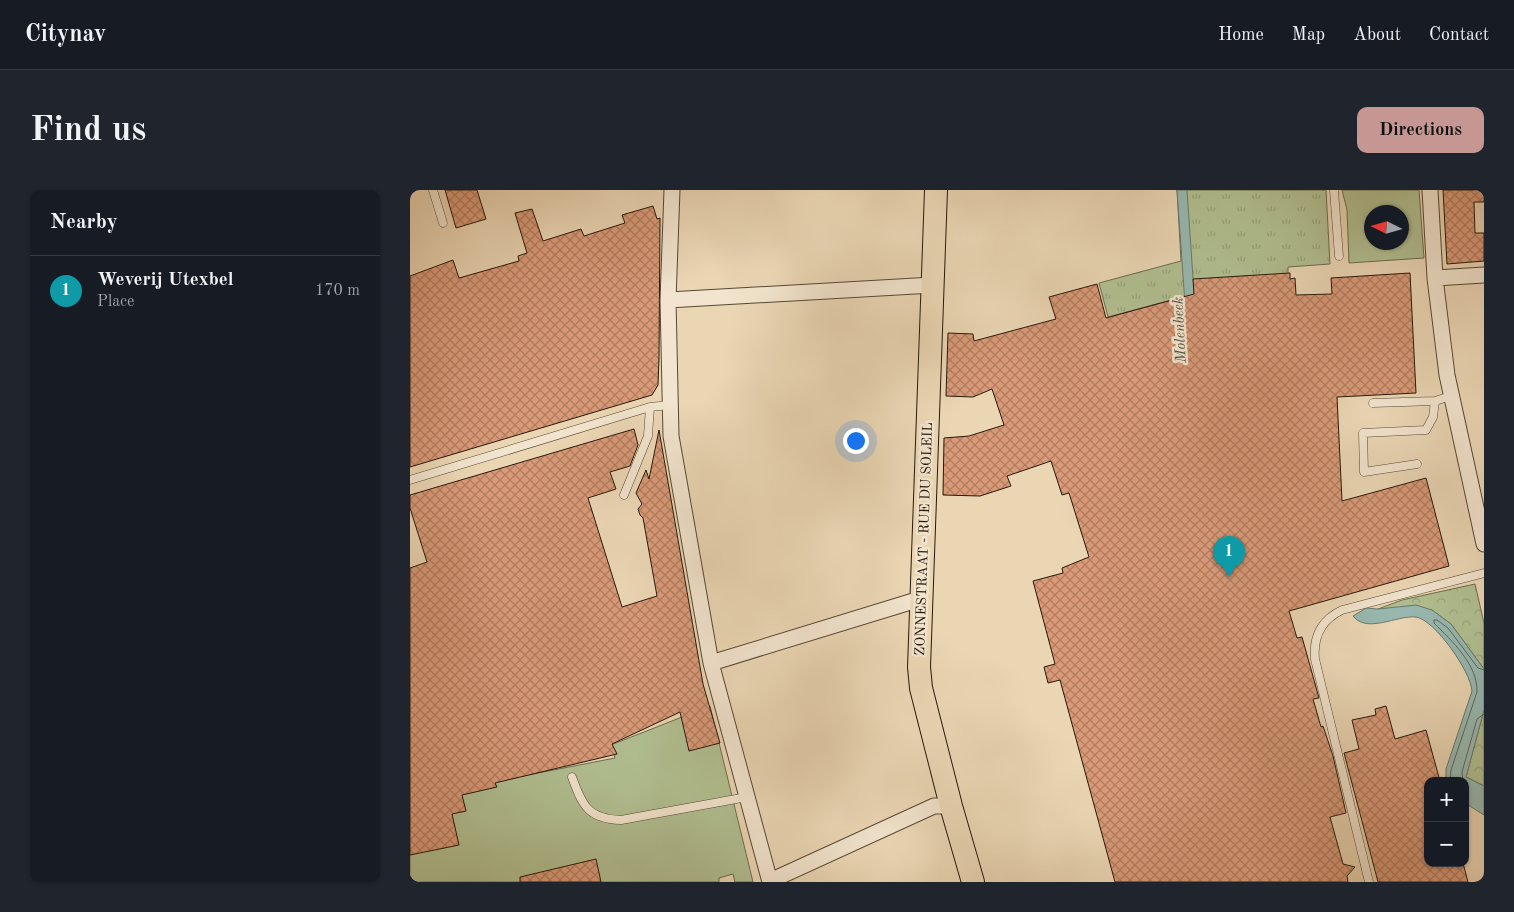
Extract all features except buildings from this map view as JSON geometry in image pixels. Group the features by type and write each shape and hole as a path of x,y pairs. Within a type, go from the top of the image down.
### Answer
{"main road":[{"name":"ZONNESTRAAT - RUE DU SOLEIL","path":"936,190 920,599 921,688 950,806 973,882"}],"street":[{"path":"672,190 668,300 671,436 711,663 770,882 934,806 950,806"},
{"path":"1430,190 1435,278 1447,375 1484,544"},
{"path":"1435,278 1484,275"},
{"path":"668,300 933,285"},
{"path":"711,663 920,599"}],"lane":[{"path":"433,190 443,224"},
{"path":"1334,190 1339,256"},
{"path":"1373,403 1434,401 1451,396"},
{"path":"1417,464 1364,472 1363,433 1426,430 1433,417 1434,401"},
{"path":"410,480 650,407 670,405"},
{"path":"624,495 648,436 650,407"},
{"path":"1369,882 1315,660 1315,639 1324,622 1342,610 1484,574"},
{"path":"572,777 578,795 589,811 598,817 609,820 621,820 747,797"}],"green space":[{"path":"1177,190 1326,190 1330,264 1288,267 1288,274 1183,280 1186,296 1108,317 1099,283 1181,261"},
{"path":"1342,190 1419,190 1424,258 1349,263 1347,210"},
{"path":"1475,584 1484,623 1484,669 1451,624 1432,610 1378,609 1402,600"},
{"path":"710,706 753,882 735,882 733,874 719,878 719,882 410,882 410,758 497,781 615,758 611,745"},
{"path":"1484,710 1484,786 1466,777"}],"water":[{"path":"1177,190 1187,190 1206,468 1190,375"},
{"path":"1416,605 1432,610 1451,624 1484,669 1484,710 1466,777 1446,777 1446,769 1472,691 1466,672 1451,648 1433,627 1424,620 1408,617 1374,624 1359,621 1353,616 1366,608 1378,609"},
{"path":"1469,778 1484,786 1484,815 1469,806"}],"place":[{"name":"Weverij Utexbel","path":"1229,577"}],"water label":[{"name":"Molenbeek","path":"1179,330"}]}
